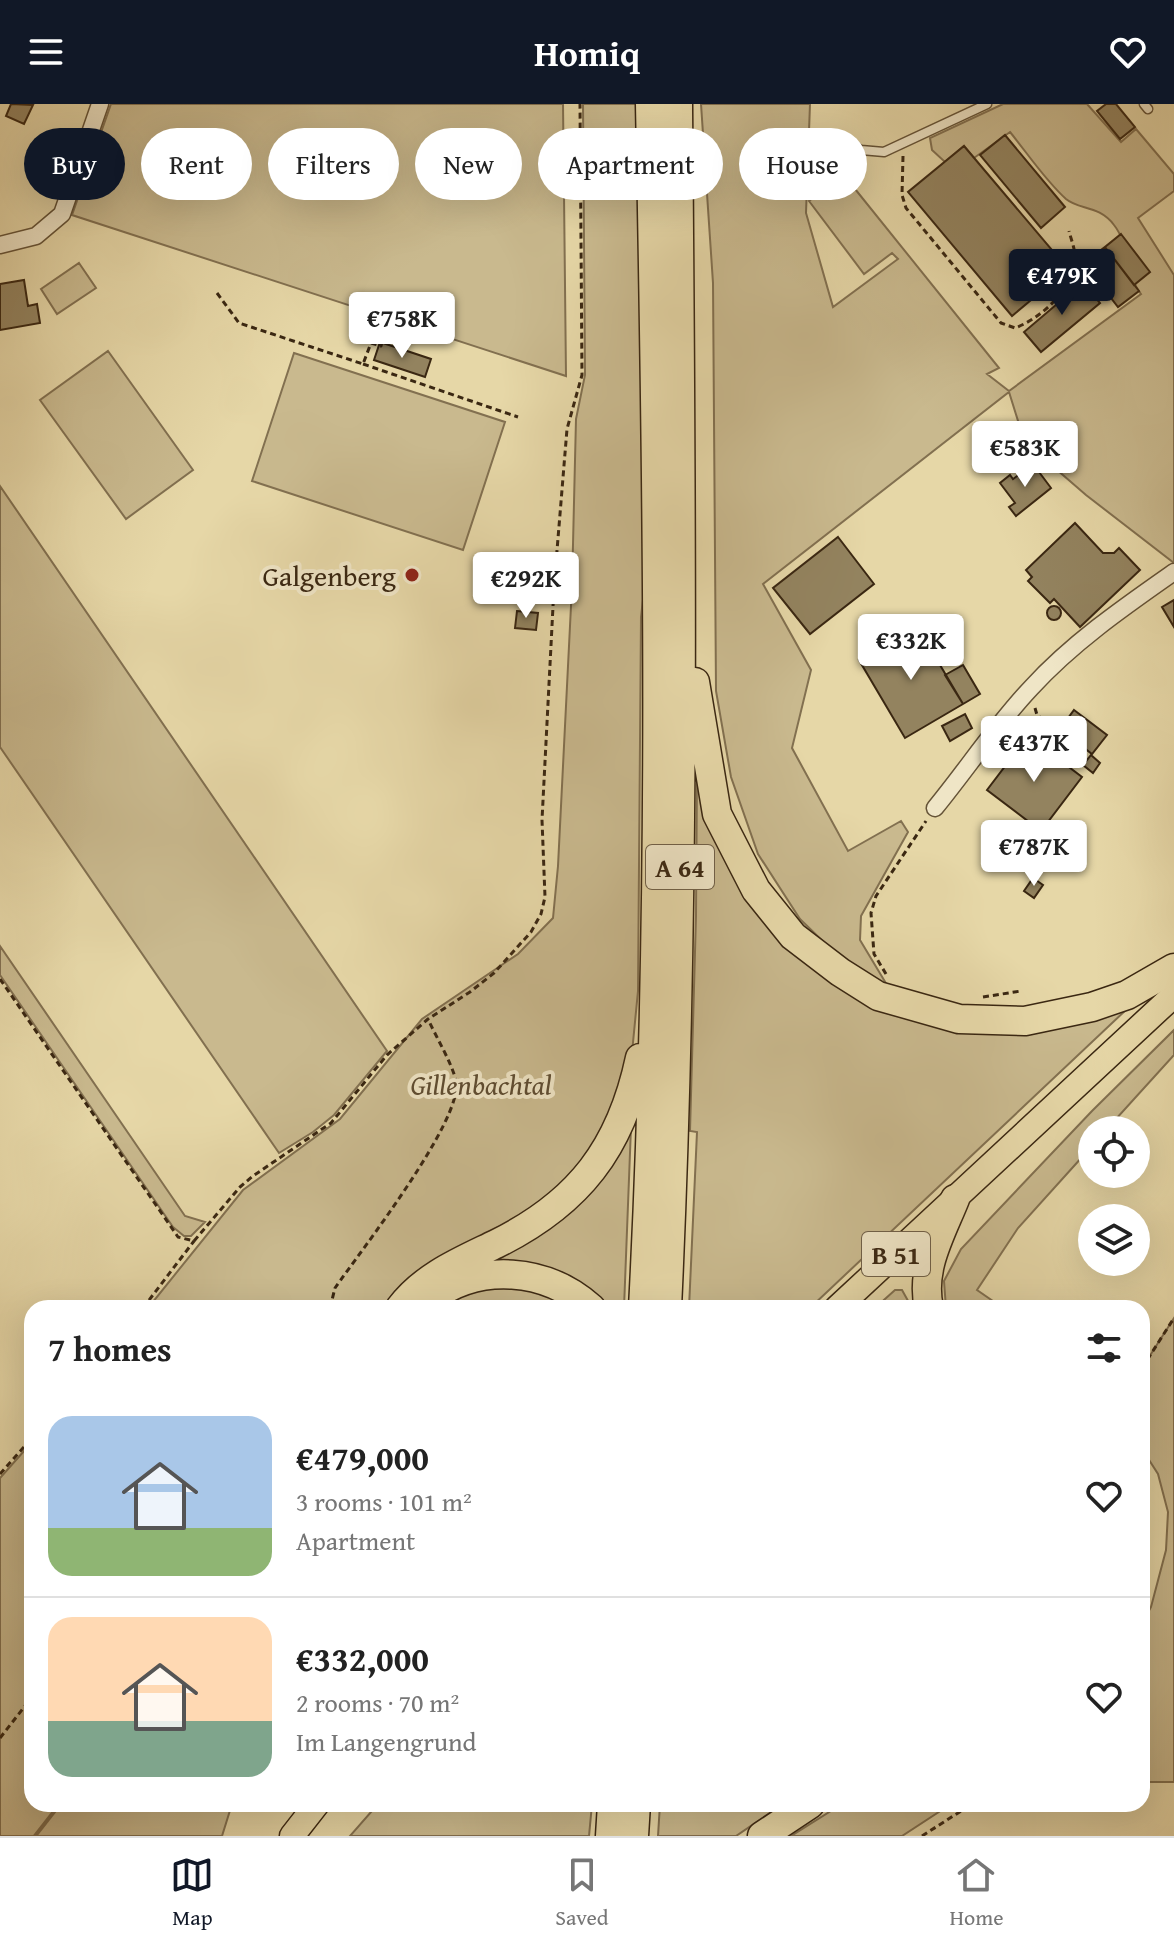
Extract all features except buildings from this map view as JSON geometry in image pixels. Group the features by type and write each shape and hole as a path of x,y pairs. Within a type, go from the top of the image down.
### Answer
{"highway":[{"name":"A 64","path":"643,1300 649,1194 659,632 650,104"},
{"name":"A 64","path":"667,1300 675,1117 683,602 678,104"},
{"path":"683,602 717,814 756,890 793,936 840,972 878,996 959,1019 1025,1021 1092,1007 1127,995 1174,968"},
{"path":"407,1300 437,1274 546,1216 590,1174 608,1149 627,1108 653,994"},
{"path":"927,1300 928,1270 955,1199"},
{"path":"430,1300 441,1291 478,1277 509,1275 555,1283 579,1300"},
{"path":"610,1836 612,1812"},
{"path":"634,1836 636,1812"},
{"path":"762,1836 798,1812"}],"main road":[{"name":"B 51","path":"846,1300 1174,995"},
{"path":"292,1836 311,1812"}],"street":[{"path":"0,245 36,236 62,214 100,104"},
{"path":"935,808 1031,688 1117,613 1174,572"}],"lane":[{"path":"867,151 884,152 904,145 987,104"}],"path":[{"path":"149,1300 194,1241 246,1182 331,1123 387,1055 428,1019 470,992 518,949 541,914 545,897 542,820 554,587 567,429 582,375 580,104"},
{"path":"904,145 902,195 906,208 1001,323 1015,328 1028,323 1066,288 1075,257 1069,231"},
{"path":"217,293 239,323 518,417"},
{"path":"363,364 371,343 381,346 382,343 383,338 373,324"},
{"path":"1031,688 1037,715 1072,742"},
{"path":"891,980 874,954 871,913 876,896 935,808"},
{"path":"0,979 178,1237 194,1241"},
{"path":"972,1000 1021,991"},
{"path":"332,1300 335,1288 422,1163 453,1106 456,1082 428,1019"},
{"path":"1150,1356 1174,1318"},
{"path":"0,1474 24,1447"},
{"path":"0,1738 24,1707"},
{"path":"922,1836 960,1812"}],"green space":[{"path":"111,104 563,104 563,128 538,128 538,200 564,200 566,376 72,215 77,200 125,200 125,128 103,128"},
{"path":"583,104 639,104 639,128 583,128"},
{"path":"701,104 810,104 809,128 739,128 739,200 806,200 806,213 833,307 898,259 892,253 864,274 809,201 864,200 999,368 987,374 1009,391 1141,294 1132,278 1123,241 1114,225 1102,214 1066,199 1010,132 974,158 964,146 945,162 932,150 930,138 1003,104 1087,104 1121,142 1136,129 1174,174 1174,191 1138,218 1174,275 1174,563 1041,456 1019,424 1009,392 763,584 811,670 792,748 848,851 901,821 908,832 861,916 860,940 887,985 838,956 800,919 758,854 731,777 716,691 713,283 707,200 723,200 723,128 703,128"},
{"name":"Gillenbachtal","path":"584,200 640,200 645,582 641,617 638,991 631,1063 599,1147 523,1220 442,1258 390,1300 154,1300 243,1190 340,1119 422,1019 518,954 553,918 572,586 576,419 585,375"},
{"path":"79,263 96,288 57,314 41,289"},
{"path":"108,351 193,470 126,519 40,400"},
{"path":"294,353 505,422 463,550 252,481"},
{"path":"0,486 387,1051 334,1115 279,1153 0,747"},
{"path":"697,775 732,871 887,1009 1128,1008 818,1300 689,1300 697,1132 690,1131"},
{"path":"0,946 185,1216 205,1222 191,1236 184,1236 173,1227 0,975"},
{"path":"1174,1030 1174,1055 1119,1116 1087,1116"},
{"path":"1078,1126 1078,1162 1018,1228 977,1290 991,1300 945,1300 944,1281 961,1249"},
{"path":"631,1127 624,1300 572,1300 470,1271"},
{"path":"504,1279 557,1300 453,1300"},
{"path":"895,1290 902,1290 908,1300 884,1300"},
{"path":"1174,1318 1174,1782 1150,1782 1150,1609 1166,1550 1168,1512 1158,1474 1150,1462 1150,1356"},
{"path":"24,1451 24,1812 230,1812 222,1836 0,1836 0,1478"},
{"path":"371,1812 591,1812 589,1836 350,1836"},
{"path":"660,1812 771,1812 736,1836 658,1836"},
{"path":"829,1812 939,1812 902,1836 791,1836"}],"waterway":[{"path":"35,1836 54,1812"}],"place":[{"name":"Galgenberg","path":"412,575"}]}
